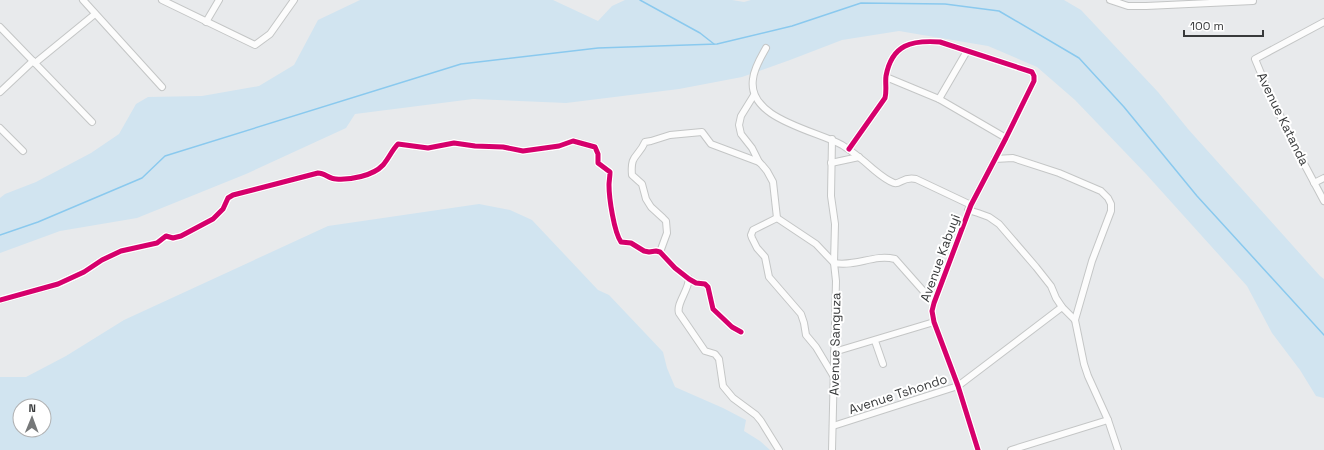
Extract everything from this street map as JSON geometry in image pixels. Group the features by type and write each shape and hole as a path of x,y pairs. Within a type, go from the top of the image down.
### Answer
{"street":[{"path":"83,0 162,87"},
{"path":"162,0 256,45 270,34 294,0"},
{"path":"206,22 219,0"},
{"path":"1110,0 1128,6 1146,3 1253,1"},
{"path":"0,92 34,62 95,14"},
{"name":"Avenue Katanda","path":"1324,22 1255,59 1270,95 1324,201"},
{"path":"0,27 92,122"},
{"path":"850,150 885,98 887,90 886,77 893,57 900,48 910,44 940,42 967,51 939,99"},
{"path":"758,162 752,148 741,134 739,125 741,116 754,95 753,78 759,59 766,48"},
{"name":"Avenue Kabuyi","path":"967,51 1032,72 1034,76 1034,81 1006,138 969,208 932,311 934,322 958,386 978,450"},
{"path":"886,77 939,99 1006,138"},
{"path":"754,95 766,110 776,117 832,139 850,150 880,174 894,183 898,183 905,178 910,177 978,213 989,217 999,224 1051,286 1062,307 1075,320"},
{"path":"0,128 23,151"},
{"path":"660,252 667,233 666,221 651,207 646,199 642,184 632,175 631,167 633,158 645,142 651,142 670,134 698,131 702,132 711,144 758,162 768,171 773,182 776,218"},
{"name":"Avenue Sanguza","path":"832,139 831,196 834,224 834,263 836,281 832,450"},
{"path":"0,300 58,284 84,272 102,260 121,251 160,242 166,236 173,238 181,236 213,219 223,208 228,198 233,195 318,173 335,179 353,178 374,172 382,165 396,146 401,144 428,148 454,143 475,146 503,147 523,151 559,146 572,141 586,146 593,146 596,150 598,162 610,172 610,198 619,239 621,242 631,243 644,251 660,252 689,280 707,285 713,309 732,327 741,332"},
{"path":"831,163 858,157"},
{"path":"995,159 1013,158 1041,167 1101,191 1108,198 1111,204 1111,211 1092,261 1075,320 1084,364 1094,392 1108,420 1118,450"},
{"path":"1314,183 1324,178"},
{"path":"776,218 816,244 834,263 849,264 880,257 895,259 934,303"},
{"path":"776,218 753,230 751,235 752,238 757,248 765,257 769,277 801,314 806,335 816,347 834,377"},
{"path":"689,280 687,290 679,306 679,314 705,351 715,354 718,357 720,362 721,383 726,390 733,398 756,415 779,450"},
{"name":"Avenue Tshondo","path":"833,426 958,386 1062,307"},
{"path":"834,352 875,341 934,322"},
{"path":"875,341 883,364"},
{"path":"1011,450 1108,420"}],"shaded area":[{"path":"360,0 553,0 598,21 612,6 625,0 732,0 744,2 751,0 1064,0 1081,10 1158,92 1188,129 1324,279 1324,398 1316,396 1300,370 1272,333 1247,286 1146,174 1075,100 1037,67 988,46 899,31 842,40 742,77 679,89 566,103 473,99 355,114 346,128 246,174 137,218 60,231 0,253 0,198 5,194 36,182 91,153 119,134 136,104 148,97 202,96 259,86 294,65 318,20"},
{"path":"479,204 510,210 532,220 598,290 609,295 663,352 667,368 675,387 746,420 744,431 760,441 770,450 0,450 0,377 26,377 66,356 124,320 328,226"}],"waterway":[{"path":"640,0 700,33 714,44"},
{"path":"0,235 38,222 142,178 165,156 461,64 598,48 717,44 792,26 861,3 945,4 999,11 1079,58 1124,107 1197,196 1324,335"}],"cycle path":[{"path":"849,149 885,98 886,76 893,57 898,51 912,43 940,42 1032,72 1034,76 1034,81 971,205 932,311 934,322 958,386 978,450"},
{"path":"0,300 58,284 84,272 102,260 121,251 157,243 166,236 173,238 181,236 213,219 223,209 228,198 233,195 318,173 336,179 348,179 367,175 379,169 398,144 428,148 454,143 475,146 503,147 523,151 559,146 573,141 595,147 598,154 598,163 610,172 609,185 611,206 616,231 621,242 631,243 644,251 660,252 675,268 689,279 696,283 705,284 708,287 713,309 732,327 741,332"}]}
